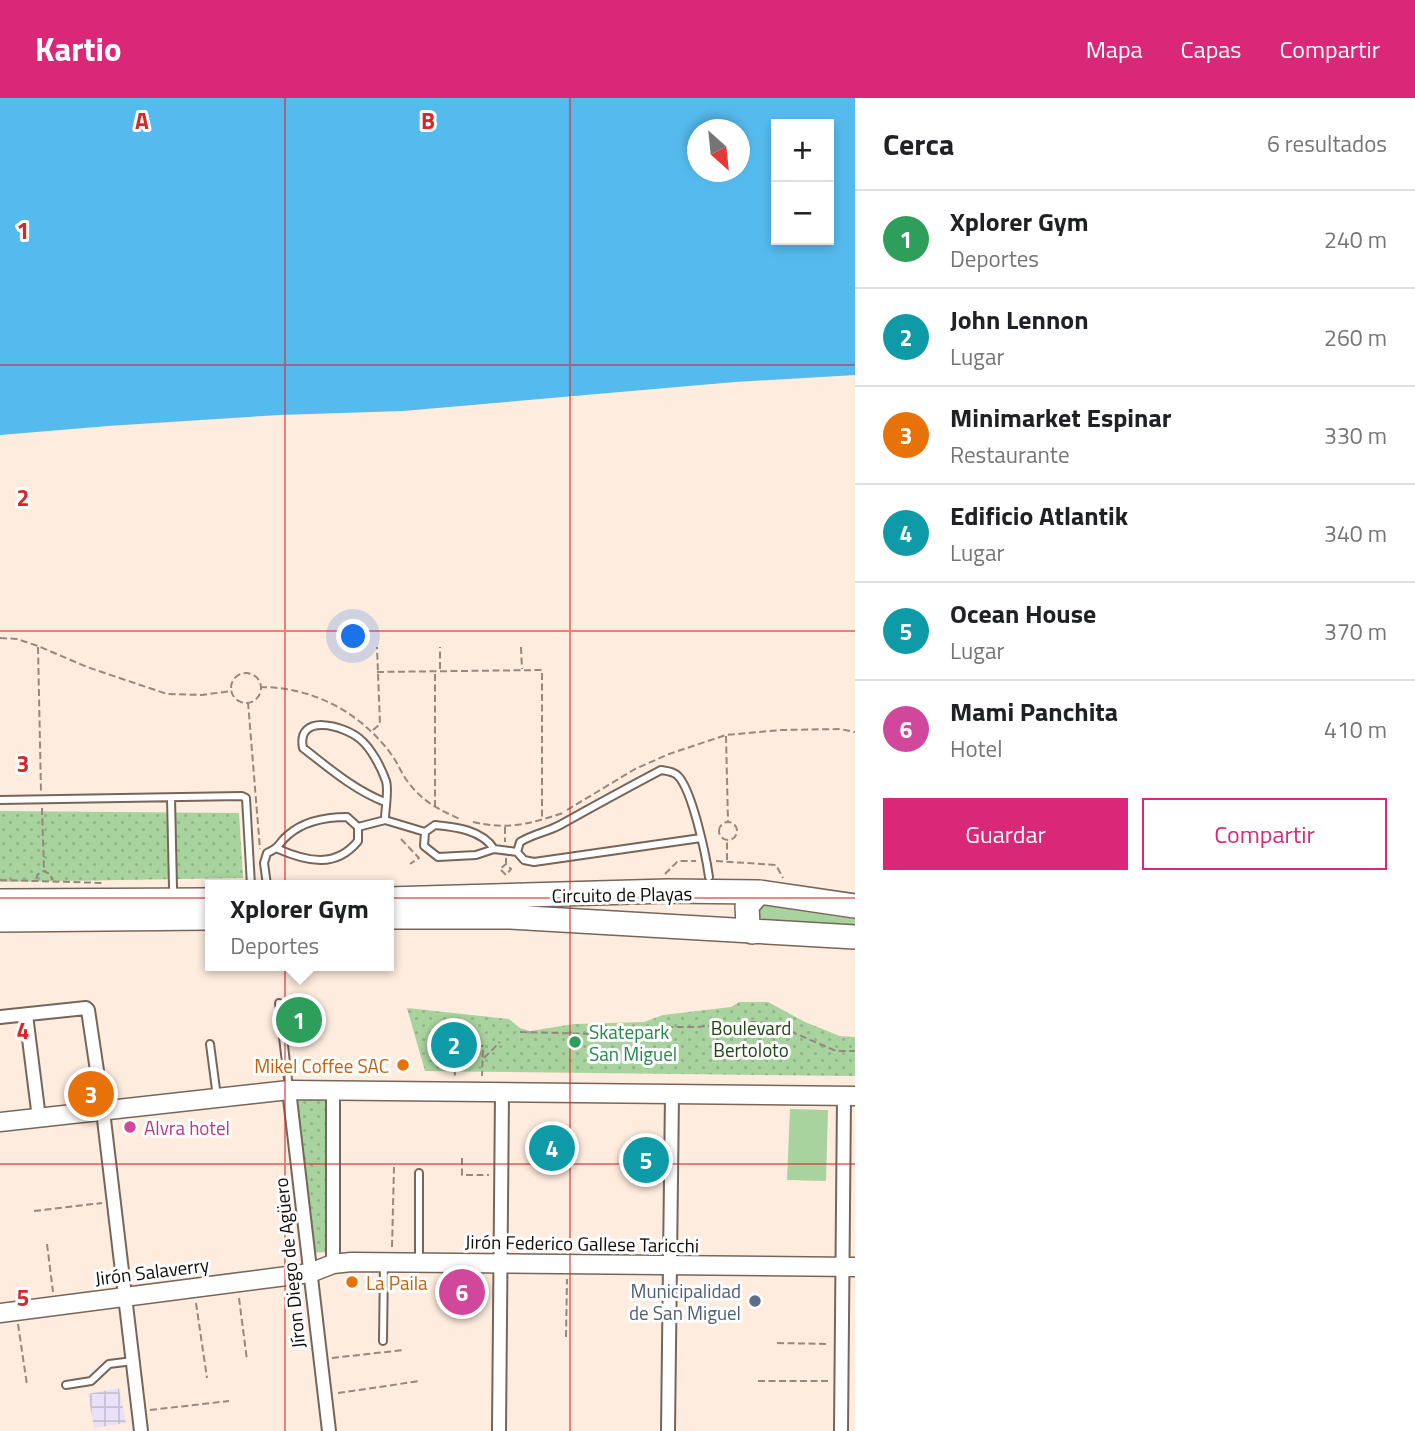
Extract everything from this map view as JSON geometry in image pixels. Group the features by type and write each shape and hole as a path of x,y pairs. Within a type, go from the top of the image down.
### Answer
{"highway":[{"name":"Circuito de Playas","path":"394,899 668,891 709,885 855,906"},
{"path":"709,885 729,906 729,924 724,931"},
{"path":"752,932 748,925 747,906 760,892"},
{"path":"0,901 205,900"},
{"name":"Circuito de Playas","path":"394,917 510,917 855,937"},
{"path":"0,920 205,918"}],"main road":[{"path":"0,1122 289,1090 850,1096"},
{"name":"Jirón Federico Gallese Taricchi","path":"310,1273 351,1262 849,1267"},
{"name":"Jirón Salaverry","path":"8,1312 310,1273"}],"street":[{"path":"0,1017 86,1008 88,1010 103,1111 141,1431"},
{"path":"26,1015 39,1118"},
{"name":"Jíron Diego de Agüero","path":"289,1090 328,1431"},
{"path":"332,1090 333,1265"},
{"path":"499,1431 502,1093"},
{"path":"668,1431 672,1094"},
{"path":"841,1431 842,1344 849,1267 850,1096"}],"lane":[{"path":"385,802 343,780 303,748 301,740 305,731 320,724 341,727 361,739 387,784 385,820"},
{"path":"517,852 520,842 532,834 557,826 661,770 680,777 701,838 709,885"},
{"path":"0,800 242,796 246,798 251,880"},
{"path":"171,798 173,888"},
{"path":"266,880 264,863 267,853 278,849 288,835 326,817 347,817 358,827 358,841 348,853 331,860 309,859 278,849"},
{"path":"358,827 385,820 425,832"},
{"path":"425,832 435,825 451,826 474,832 490,842 494,849"},
{"path":"425,832 424,846 438,857 475,855 494,849 517,852 524,860 534,862 701,838"},
{"path":"279,1003 289,1090"},
{"path":"211,1044 218,1098"},
{"path":"418,1262 419,1173"},
{"path":"383,1341 388,1262"},
{"path":"66,1385 91,1381 109,1364 132,1361"}],"path":[{"path":"0,638 17,639 38,646 87,667 167,694 202,695 232,691"},
{"path":"38,646 44,872"},
{"path":"371,732 380,724 377,647"},
{"path":"440,647 440,670"},
{"path":"522,647 522,670"},
{"path":"377,672 542,670 542,820"},
{"path":"435,671 435,808"},
{"path":"246,673 254,676 260,687 258,697 248,702 237,700 232,691 234,679 246,673"},
{"path":"260,687 308,693 342,708 371,732 392,755 407,781 435,808 463,820 485,825 513,826 564,812 635,769 726,735 780,730 839,729 855,732"},
{"path":"248,702 261,859"},
{"path":"726,735 727,821"},
{"path":"727,821 736,825 738,831 736,837 727,840 722,838 719,832 720,826 727,821"},
{"path":"401,839 419,858 410,864"},
{"path":"727,840 727,861"},
{"path":"36,881 38,874 44,872 51,874 52,881"},
{"path":"520,1032 631,1035 672,1027 771,1023 836,1051 855,1051"},
{"path":"450,1033 457,1033 463,1038 465,1046 462,1053 454,1057 446,1055 441,1049 443,1037 450,1033"},
{"path":"483,1059 500,1042"},
{"path":"465,1046 483,1046 481,1093"},
{"path":"454,1057 455,1092"},
{"path":"462,1158 462,1175 501,1175"},
{"path":"388,1262 394,1167"},
{"path":"34,1211 113,1201"},
{"path":"47,1244 54,1306"},
{"path":"566,1337 568,1264"},
{"path":"237,1282 247,1360"},
{"path":"194,1287 206,1378"},
{"path":"8,1312 27,1385"},
{"path":"777,1343 842,1344"},
{"path":"320,1359 404,1350"},
{"path":"324,1395 420,1381"},
{"path":"758,1381 841,1381"},
{"path":"139,1411 229,1401"}],"shaded area":[{"path":"119,1388 126,1423 94,1428 88,1394"}],"green space":[{"path":"0,811 239,813 243,878 0,882"},
{"path":"762,903 855,915 855,930 760,927 752,910"},
{"name":"Boulevard Bertoloto","path":"739,1002 768,1002 805,1022 840,1036 855,1037 855,1076 425,1071 407,1008 509,1019 520,1028 530,1031 574,1024 644,1022 663,1015 731,1007"},
{"path":"325,1099 327,1252 310,1253 295,1100"},
{"path":"790,1109 828,1110 826,1181 787,1180"}],"water":[{"path":"0,98 855,98 855,375 735,382 403,411 279,415 0,435"}],"place":[{"name":"Xplorer Gym","path":"299,1020"},
{"name":"Skatepark San Miguel","path":"575,1042"},
{"name":"John Lennon","path":"454,1045"},
{"name":"Mikel Coffee SAC","path":"403,1065"},
{"name":"Minimarket Espinar","path":"91,1094"},
{"name":"Alvra hotel","path":"130,1127"},
{"name":"Edificio Atlantik","path":"552,1148"},
{"name":"Ocean House","path":"646,1160"},
{"name":"La Paila","path":"352,1282"},
{"name":"Mami Panchita","path":"462,1292"},
{"name":"Municipalidad de San Miguel","path":"755,1301"}]}
